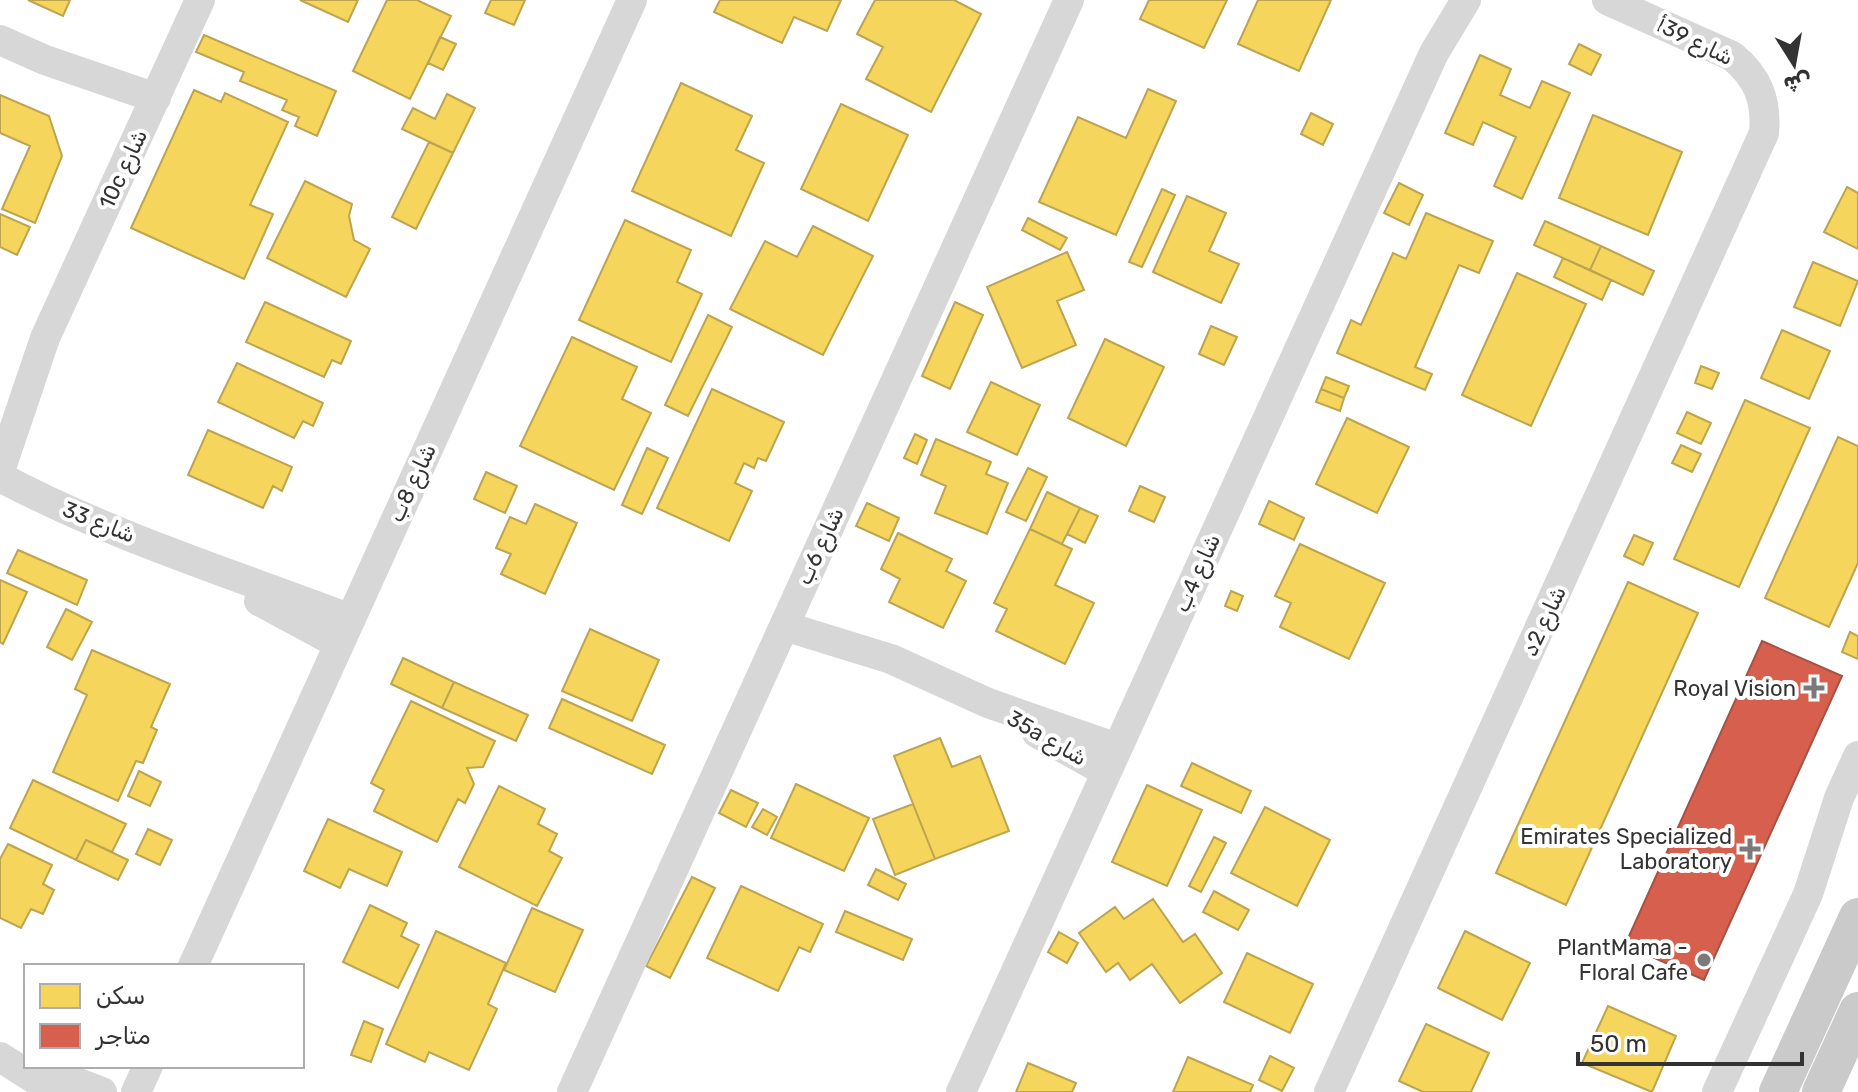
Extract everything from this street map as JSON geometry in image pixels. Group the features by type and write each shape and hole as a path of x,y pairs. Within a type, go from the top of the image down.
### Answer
{"main road":[{"path":"1778,1092 1858,917"},
{"path":"1821,1092 1858,1011"}],"street":[{"name":"10c شارع","path":"0,474 45,338 200,0"},
{"name":"شارع 8ب","path":"194,964 632,0"},
{"name":"شارع 6ب","path":"572,1092 1069,0"},
{"name":"شارع 4ب","path":"1434,53 1448,0"},
{"name":"شارع 4ب","path":"961,1092 1434,53 1466,0"},
{"name":"شارع 39أ","path":"1607,0 1732,56 1743,65 1764,101 1764,133 1759,150"},
{"path":"0,40 45,60 80,84 151,108"},
{"name":"شارع 2د","path":"1329,1092 1759,150"},
{"name":"10c شارع","path":"0,416 21,374 45,338"},
{"name":"شارع 33","path":"0,474 34,495 200,564 235,588 345,631"},
{"name":"35a شارع","path":"789,615 1112,760"},
{"path":"1717,1092 1808,894 1839,798 1858,756"},
{"path":"0,1056 24,1062"},
{"path":"0,1056 55,1092"},
{"path":"39,1068 102,1092"},
{"path":"136,1092 147,1068"}],"building: سكن":[{"path":"28,0 70,0 63,16"},
{"path":"300,0 358,0 348,22"},
{"path":"387,0 417,0 451,16 410,99 353,71"},
{"path":"491,0 525,0 514,25 485,13"},
{"path":"720,0 841,0 827,31 794,17 782,43 714,12"},
{"path":"875,0 954,0 981,14 931,112 866,79 883,47 857,34"},
{"path":"1149,0 1227,0 1204,48 1140,19"},
{"path":"1258,0 1331,0 1299,71 1238,44"},
{"path":"204,35 336,91 317,136 295,126 299,117 282,110 287,100 240,81 244,72 196,52"},
{"path":"440,37 456,44 443,70 428,63"},
{"path":"1579,44 1601,55 1591,75 1569,64"},
{"path":"1480,55 1511,69 1500,95 1530,108 1542,81 1570,93 1522,199 1494,186 1516,137 1483,122 1473,145 1445,133"},
{"path":"681,83 752,116 736,150 764,163 731,236 632,191"},
{"path":"1148,89 1176,101 1116,235 1039,202 1078,117 1126,138"},
{"path":"194,90 221,102 225,93 288,122 250,205 273,214 244,279 131,228"},
{"path":"447,94 475,108 453,153 402,129 413,108 435,119"},
{"path":"0,95 49,116 62,156 35,223 2,209 30,146 0,133"},
{"path":"841,104 908,135 868,221 801,189"},
{"path":"1311,113 1333,124 1323,145 1301,134"},
{"path":"1593,115 1682,152 1648,235 1559,198"},
{"path":"429,142 453,153 416,229 392,217"},
{"path":"305,181 352,204 349,216 354,240 370,249 346,297 267,258"},
{"path":"1399,183 1423,195 1409,225 1384,213"},
{"path":"1847,187 1858,193 1858,249 1824,232"},
{"path":"1162,189 1175,195 1142,267 1129,262"},
{"path":"1187,196 1226,213 1209,251 1239,264 1221,303 1153,272"},
{"path":"1426,213 1493,241 1479,273 1459,265 1415,367 1432,374 1425,390 1337,353 1351,320 1361,325 1393,253 1406,259"},
{"path":"0,214 30,227 17,255 0,247"},
{"path":"1028,218 1067,238 1060,250 1022,230"},
{"path":"625,220 691,250 677,282 702,294 671,362 579,320"},
{"path":"1545,221 1601,246 1590,270 1534,245"},
{"path":"813,226 873,256 823,355 730,309 765,241 797,257"},
{"path":"1601,246 1654,271 1643,295 1590,270"},
{"path":"1067,252 1084,290 1057,301 1076,345 1022,368 987,287"},
{"path":"1563,258 1611,280 1602,300 1554,277"},
{"path":"1813,262 1858,281 1840,326 1794,307"},
{"path":"1517,273 1586,304 1531,426 1462,395"},
{"path":"265,302 351,341 341,364 332,360 324,377 246,342"},
{"path":"955,302 983,315 950,389 922,376"},
{"path":"708,315 732,327 688,416 665,405"},
{"path":"1211,326 1237,337 1224,365 1199,354"},
{"path":"1782,330 1830,351 1809,399 1761,378"},
{"path":"572,337 637,367 622,399 651,413 614,490 520,446"},
{"path":"1105,339 1164,367 1126,446 1068,418"},
{"path":"237,363 323,403 313,426 303,421 294,438 218,402"},
{"path":"1701,366 1719,373 1712,389 1695,383"},
{"path":"1326,377 1349,386 1344,398 1321,389"},
{"path":"991,382 1040,405 1017,455 967,432"},
{"path":"712,389 784,422 766,461 758,458 754,468 744,463 735,483 752,491 729,541 657,508"},
{"path":"1321,389 1344,398 1340,411 1316,402"},
{"path":"1745,400 1810,428 1739,587 1674,559"},
{"path":"1687,412 1711,423 1701,444 1677,433"},
{"path":"1347,418 1409,447 1377,513 1316,484"},
{"path":"208,430 292,467 282,491 273,486 263,508 188,475"},
{"path":"915,434 927,440 917,464 904,458"},
{"path":"1838,437 1858,446 1858,563 1829,627 1765,598"},
{"path":"936,439 991,462 986,474 1008,483 987,534 935,513 946,486 921,475"},
{"path":"1681,445 1701,454 1692,472 1672,463"},
{"path":"647,448 668,458 642,514 622,505"},
{"path":"1028,468 1047,477 1026,521 1006,512"},
{"path":"486,472 517,486 505,513 474,499"},
{"path":"1140,486 1165,497 1154,522 1129,511"},
{"path":"1047,492 1080,508 1062,544 1030,529"},
{"path":"1269,501 1304,518 1294,540 1259,524"},
{"path":"867,503 899,518 889,541 856,526"},
{"path":"535,504 577,523 545,594 501,574 511,554 496,548 510,517 526,524"},
{"path":"1080,508 1098,516 1085,543 1067,534"},
{"path":"1030,529 1072,549 1055,585 1094,603 1065,664 996,631 1007,609 994,603"},
{"path":"898,533 952,559 946,571 966,581 943,628 889,602 900,579 881,569"},
{"path":"1634,535 1653,543 1643,565 1624,556"},
{"path":"1300,544 1385,583 1349,659 1280,627 1291,603 1275,596"},
{"path":"18,550 87,580 77,605 7,573"},
{"path":"0,580 27,592 3,644 0,642"},
{"path":"1628,582 1698,613 1566,905 1496,873"},
{"path":"1231,591 1243,596 1237,611 1225,606"},
{"path":"66,609 92,622 72,660 47,647"},
{"path":"590,629 659,660 632,721 562,691"},
{"path":"1850,632 1858,636 1858,659 1842,652"},
{"path":"92,650 170,684 151,727 157,730 143,763 136,761 118,801 53,772 87,695 75,689"},
{"path":"403,658 454,682 442,708 391,684"},
{"path":"454,682 528,715 516,741 442,708"},
{"path":"562,699 665,745 652,774 549,728"},
{"path":"411,701 495,741 483,767 467,768 474,784 465,803 458,799 437,842 374,811 384,790 371,783"},
{"path":"940,738 952,767 980,756 1009,831 935,859 894,756"},
{"path":"1192,763 1251,791 1241,813 1181,786"},
{"path":"139,771 161,782 150,806 128,796"},
{"path":"33,780 126,824 112,852 86,840 76,860 10,828"},
{"path":"796,784 869,818 844,871 771,838"},
{"path":"1147,785 1202,810 1167,886 1112,862"},
{"path":"499,786 545,809 538,824 557,834 549,851 562,858 537,906 459,867"},
{"path":"731,790 758,803 746,827 719,813"},
{"path":"913,804 935,859 895,875 873,819"},
{"path":"1265,807 1330,840 1297,906 1231,873"},
{"path":"763,809 777,817 767,835 752,827"},
{"path":"328,819 402,852 387,886 349,869 340,888 304,871"},
{"path":"148,829 172,840 160,865 136,854"},
{"path":"1214,837 1226,843 1201,892 1189,886"},
{"path":"86,840 128,860 118,880 76,860"},
{"path":"8,844 52,865 43,884 54,890 43,914 31,909 21,928 0,918 0,859"},
{"path":"876,869 906,884 898,900 868,885"},
{"path":"692,877 715,888 670,978 646,966"},
{"path":"741,886 823,924 810,952 799,947 778,991 707,958"},
{"path":"1214,891 1249,910 1238,930 1203,912"},
{"path":"1153,899 1183,942 1195,934 1222,973 1180,1003 1152,964 1130,980 1118,963 1106,972 1079,933 1115,907 1124,919"},
{"path":"370,905 407,923 401,936 419,945 398,988 343,962"},
{"path":"532,908 583,930 555,992 504,970"},
{"path":"845,911 912,939 903,960 836,932"},
{"path":"436,931 506,963 488,1004 497,1009 469,1070 429,1052 425,1062 386,1044"},
{"path":"1465,931 1530,963 1502,1020 1438,988"},
{"path":"1059,932 1078,943 1067,963 1048,952"},
{"path":"1247,953 1313,984 1290,1033 1224,1002"},
{"path":"1608,1006 1676,1036 1652,1092 1582,1063"},
{"path":"364,1021 383,1029 371,1062 351,1055"},
{"path":"1426,1024 1489,1053 1471,1092 1423,1092 1399,1081"},
{"path":"1270,1056 1294,1068 1282,1091 1259,1080"},
{"path":"1188,1057 1253,1085 1250,1092 1173,1092"},
{"path":"1028,1063 1076,1083 1072,1092 1016,1092"}],"building: متاجر":[{"path":"1762,641 1842,676 1704,980 1625,945"}],"place":[{"name":"Royal Vision","path":"1814,688"},
{"name":"Emirates Specialized Laboratory","path":"1750,849"},
{"name":"PlantMama - Floral Cafe","path":"1704,960"}]}
